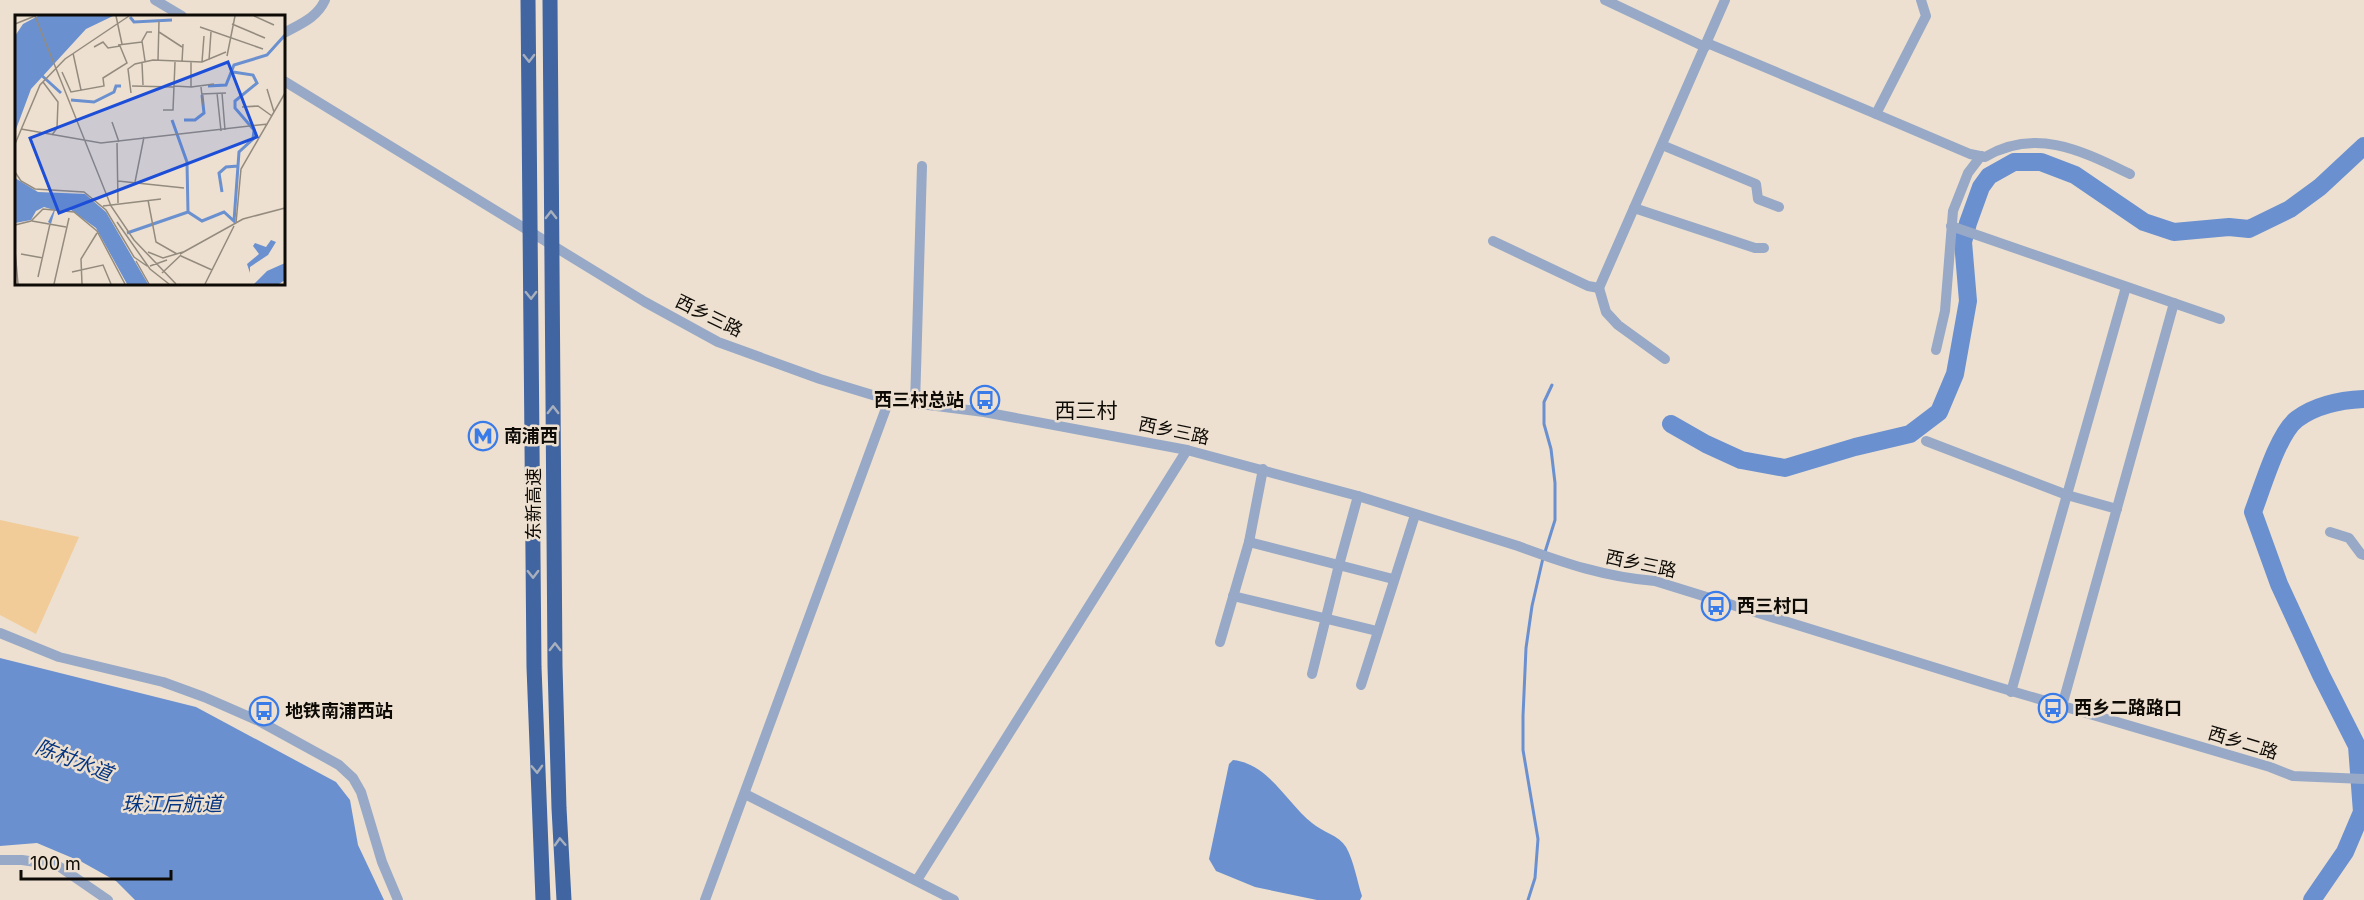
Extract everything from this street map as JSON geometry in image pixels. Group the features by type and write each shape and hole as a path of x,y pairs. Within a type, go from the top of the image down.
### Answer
{"highway":[{"name":"东新高速","path":"528,0 534,667 543,900"},
{"name":"东新高速","path":"550,0 556,677 564,900"}],"street":[{"path":"155,0 180,15"},
{"path":"285,32 307,21 321,9 325,0"},
{"path":"1605,0 1706,45 1939,142 1981,156 1985,157 2001,148 2025,142 2065,146 2130,174"},
{"path":"1665,358 1618,325 1606,312 1599,288 1725,0"},
{"path":"1876,114 1926,16 1921,0"},
{"name":"西乡三路","path":"285,82 645,302 718,342 820,379 889,400 984,412 1187,450 1263,469 1358,496 1557,560 1621,578 1655,580 2011,692"},
{"path":"1662,145 1756,184 1758,199 1779,207"},
{"path":"1936,350 1945,311 1953,211 1968,173 1981,156"},
{"path":"915,405 922,166"},
{"path":"1635,208 1755,248 1764,248"},
{"path":"1952,226 2220,319"},
{"path":"1493,241 1588,286 1599,288"},
{"path":"2011,692 2126,287"},
{"path":"2062,706 2174,303"},
{"path":"705,900 889,400"},
{"path":"1926,441 2067,495 2116,509"},
{"path":"917,880 1187,450"},
{"path":"1220,642 1249,542 1263,469"},
{"path":"1312,674 1338,565 1358,496"},
{"path":"1360,685 1415,514"},
{"path":"2330,532 2349,538 2364,555"},
{"path":"1249,542 1393,579"},
{"path":"1233,596 1377,631"},
{"path":"0,624 59,657"},
{"path":"0,633 59,657 163,682 204,697 259,721 339,765 353,778 362,792 382,862 398,900"},
{"name":"西乡二路","path":"2011,692 2293,776 2364,779"},
{"path":"745,795 954,900"},
{"path":"0,860 22,860 57,865 108,900"}],"shaded area":[{"path":"0,520 79,537 36,634 0,615"}],"water":[{"name":"珠江后航道","path":"0,658 196,707 336,782 350,800 358,845 384,900 135,900 116,881 82,862 37,843 0,846"},
{"path":"1233,760 1246,763 1267,776 1312,823 1343,843 1353,865 1362,896 1360,900 1317,900 1255,887 1216,871 1209,859 1229,764"}],"waterway":[{"path":"1671,424 1741,460 1785,468 1855,447 1910,434 1939,412 1955,374 1968,301 1963,242 1968,223 1981,187 1989,176 2014,162 2041,162 2075,175 2144,222 2174,232 2229,227 2249,229 2290,209 2320,187 2364,146"},
{"path":"1545,552 1555,520 1555,483 1551,449 1544,424 1544,402 1552,385"},
{"path":"2312,900 2345,852 2362,812 2357,746 2279,584 2253,512 2277,449 2290,426 2304,414 2320,407 2364,399"},
{"path":"1528,900 1535,878 1538,839 1523,750 1523,716 1526,648 1532,606 1543,558"}],"place":[{"name":"西三村总站","path":"985,400"},
{"name":"南浦西","path":"483,436"},
{"name":"西三村口","path":"1716,606"},
{"name":"西乡二路路口","path":"2053,708"},
{"name":"地铁南浦西站","path":"264,711"}],"district":[{"name":"西三村","path":"1086,411"}],"water label":[{"name":"陈村水道","path":"74,760"}]}
